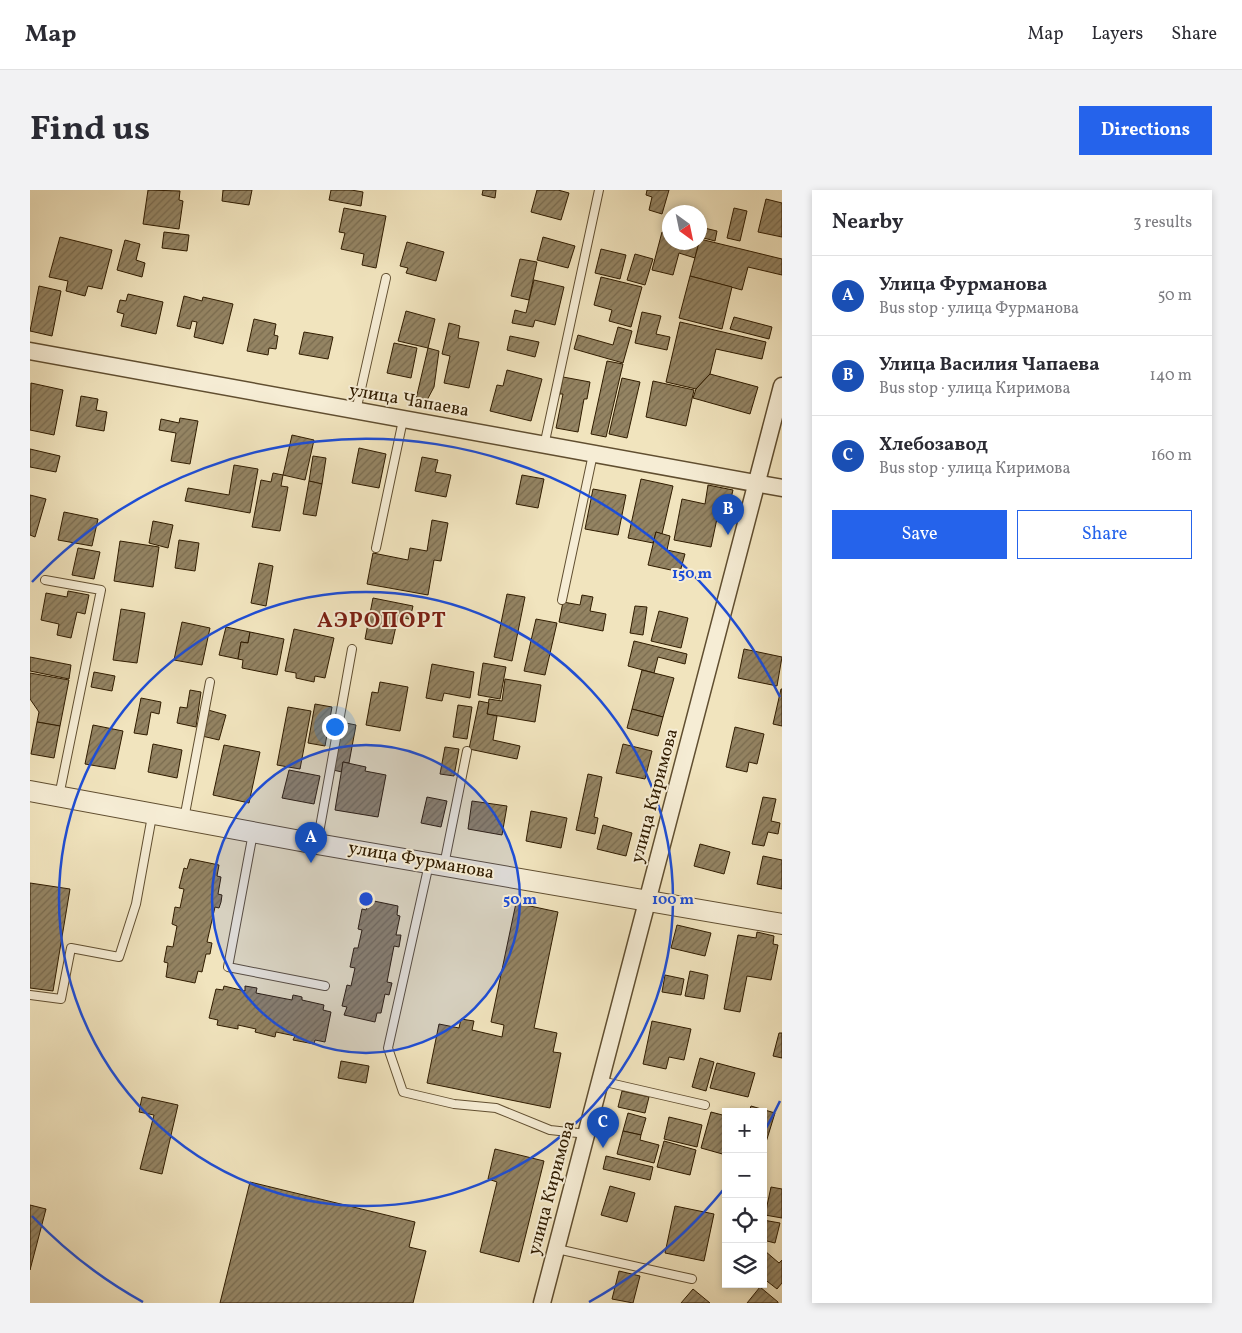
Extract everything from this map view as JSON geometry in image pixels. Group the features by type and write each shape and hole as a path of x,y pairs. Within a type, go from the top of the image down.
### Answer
{"street":[{"name":"улица Чапаева","path":"30,351 782,488"},
{"name":"улица Киримова","path":"542,1303 782,386"},
{"name":"улица Фурманова","path":"30,790 317,844 782,924"}],"lane":[{"path":"544,446 599,190"},
{"path":"356,411 386,278"},
{"path":"376,548 403,420"},
{"path":"562,600 593,454"},
{"path":"46,580 101,590 59,796"},
{"path":"317,844 352,649"},
{"path":"184,819 210,682"},
{"path":"467,751 388,1048 403,1092 454,1104 496,1108 550,1130 587,1134"},
{"path":"30,995 61,999 71,948 119,957 136,904 152,813"},
{"path":"253,832 228,967 325,986"},
{"path":"601,1081 705,1105"},
{"path":"557,1249 692,1279"}],"building":[{"path":"148,190 180,191 179,200 183,201 179,229 143,224"},
{"path":"223,190 252,190 249,205 222,201"},
{"path":"331,190 363,192 361,206 329,200"},
{"path":"483,190 496,190 495,198 482,195"},
{"path":"537,190 558,190 569,193 561,220 531,212"},
{"path":"647,190 669,190 665,205 662,205 662,214 649,210 652,197 646,195"},
{"path":"766,199 782,203 782,237 758,232"},
{"path":"344,208 386,216 376,268 362,265 364,254 341,249 345,233 339,232"},
{"path":"734,208 747,211 740,241 727,238"},
{"path":"707,229 717,231 715,241 707,239"},
{"path":"164,232 189,235 187,251 162,248"},
{"path":"662,232 662,250 697,250 695,258 679,253 673,275 652,270"},
{"path":"60,237 112,250 102,289 88,286 85,296 66,291 68,281 49,277"},
{"path":"543,237 575,246 568,268 537,260"},
{"path":"125,240 140,244 136,260 145,263 142,277 117,270"},
{"path":"707,241 782,259 782,275 748,267 742,290 690,276 697,250 707,250"},
{"path":"407,242 444,252 436,281 406,273 408,268 400,266"},
{"path":"601,249 626,255 620,279 595,273"},
{"path":"635,254 653,259 645,285 627,280"},
{"path":"520,259 537,262 529,300 511,296"},
{"path":"690,276 732,287 722,329 679,318"},
{"path":"601,277 642,287 631,327 609,321 612,310 594,305"},
{"path":"534,280 564,287 555,325 535,320 533,327 512,323 515,310 526,313"},
{"path":"39,286 61,291 52,336 30,331"},
{"path":"128,294 163,302 156,334 121,326 124,314 117,312 120,300 126,301"},
{"path":"184,296 202,301 203,297 233,304 223,344 194,337 197,322 192,321 190,329 177,326"},
{"path":"406,311 435,319 428,348 398,341"},
{"path":"642,312 661,316 656,334 670,337 667,350 635,343"},
{"path":"734,317 772,327 769,339 730,329"},
{"path":"254,319 276,324 274,335 278,336 276,349 269,348 268,355 247,351"},
{"path":"680,322 766,342 762,359 716,349 710,374 696,389 666,382"},
{"path":"449,323 460,326 458,338 479,342 469,388 444,383 450,356 442,354"},
{"path":"618,327 632,331 623,363 574,349 578,335 613,345"},
{"path":"304,332 333,337 328,359 299,354"},
{"path":"510,336 539,342 535,357 507,350"},
{"path":"394,343 417,348 411,378 387,373"},
{"path":"428,348 439,351 434,387 426,402 416,399"},
{"path":"607,361 623,364 606,437 591,434"},
{"path":"507,370 542,379 531,421 490,411 497,385 503,386"},
{"path":"710,374 758,387 750,414 693,398 696,389"},
{"path":"563,377 590,382 587,399 584,399 578,432 556,428 563,394 560,394"},
{"path":"622,378 640,382 627,438 609,434"},
{"path":"653,381 694,390 686,426 646,417"},
{"path":"31,383 63,390 54,435 30,430"},
{"path":"81,396 98,399 96,410 107,412 104,431 76,426"},
{"path":"180,418 198,421 190,464 171,461 176,433 159,430 161,419 179,423"},
{"path":"292,435 314,440 305,480 283,475"},
{"path":"359,448 386,454 379,488 352,483"},
{"path":"30,449 60,456 56,472 30,467"},
{"path":"313,456 326,458 322,484 309,481"},
{"path":"422,457 438,460 435,472 451,475 446,497 415,491"},
{"path":"234,465 258,469 250,513 185,501 188,488 229,495"},
{"path":"273,473 283,475 281,486 288,487 280,531 252,527 261,480 271,482"},
{"path":"522,475 544,479 538,508 516,504"},
{"path":"641,479 673,486 662,534 656,532 653,543 628,538"},
{"path":"309,481 322,484 316,516 303,514"},
{"path":"708,485 733,490 728,511 719,509 711,547 674,540 682,499 705,504"},
{"path":"593,489 626,495 618,535 585,529"},
{"path":"30,495 46,499 35,537 30,535"},
{"path":"64,512 98,519 92,546 58,540"},
{"path":"432,520 448,523 441,561 434,560 428,595 367,584 373,553 408,560 410,548 427,551"},
{"path":"153,521 173,525 168,548 149,543"},
{"path":"656,532 670,536 667,550 685,554 680,572 648,565"},
{"path":"179,540 199,543 195,571 175,568"},
{"path":"120,541 159,547 153,587 114,581"},
{"path":"78,548 100,552 94,579 72,575"},
{"path":"259,563 273,566 266,606 251,603"},
{"path":"68,591 89,595 85,614 77,612 71,638 57,635 59,624 41,620 46,593 67,597"},
{"path":"507,594 525,597 512,661 494,657"},
{"path":"582,595 593,597 590,611 606,614 603,631 559,622 563,602 580,605"},
{"path":"373,598 413,606 410,619 398,617 392,644 365,639"},
{"path":"635,606 647,607 643,635 630,633"},
{"path":"121,609 145,613 137,663 113,660"},
{"path":"659,611 688,618 681,648 651,641"},
{"path":"536,619 557,623 545,675 524,671"},
{"path":"182,622 210,628 202,665 174,660"},
{"path":"226,627 250,632 248,643 241,642 238,659 219,655"},
{"path":"294,629 334,638 325,678 315,676 314,682 296,678 296,673 285,671"},
{"path":"250,632 284,639 277,675 242,668 243,660 238,659 241,642 248,643"},
{"path":"634,641 687,654 685,664 658,657 654,673 628,666"},
{"path":"744,649 782,657 777,686 738,678"},
{"path":"30,657 71,665 69,679 30,671"},
{"path":"483,663 506,667 500,699 478,695"},
{"path":"432,664 474,672 470,698 444,693 442,701 426,698"},
{"path":"642,670 674,678 663,717 632,709"},
{"path":"94,672 115,676 112,691 91,687"},
{"path":"30,673 69,680 60,726 37,722 39,712 30,699"},
{"path":"505,679 541,685 535,722 487,714 489,699 502,701"},
{"path":"380,682 408,687 400,731 366,725 372,692 378,693"},
{"path":"782,689 782,726 773,724"},
{"path":"190,690 201,692 196,727 177,723 180,707 187,708"},
{"path":"141,698 161,702 159,714 151,712 147,735 134,733"},
{"path":"479,701 489,703 487,714 497,716 493,740 520,746 517,759 469,749"},
{"path":"315,704 332,707 325,746 308,743"},
{"path":"458,705 472,707 467,739 453,737"},
{"path":"288,707 311,711 300,769 277,765"},
{"path":"632,709 663,717 658,736 627,728"},
{"path":"208,710 226,715 219,740 202,736"},
{"path":"37,722 60,726 54,758 31,754"},
{"path":"341,722 356,725 349,763 343,762 342,772 333,770"},
{"path":"93,725 123,731 115,769 85,764"},
{"path":"735,727 764,734 757,764 749,762 747,772 726,767"},
{"path":"153,744 182,750 177,778 148,772"},
{"path":"623,744 652,751 645,779 616,773"},
{"path":"224,745 260,752 249,803 213,795"},
{"path":"445,747 459,749 454,776 440,774"},
{"path":"343,762 366,767 365,771 386,775 378,817 335,810"},
{"path":"289,770 320,776 314,804 282,798"},
{"path":"588,774 602,777 594,817 598,818 595,834 576,830"},
{"path":"427,797 447,801 441,827 421,823"},
{"path":"763,797 776,799 771,821 780,823 778,834 768,832 764,846 752,844"},
{"path":"472,801 507,806 502,835 468,829"},
{"path":"531,811 567,818 561,848 526,841"},
{"path":"603,825 632,833 626,856 597,849"},
{"path":"700,844 730,852 724,874 694,866"},
{"path":"763,856 782,860 782,889 757,884"},
{"path":"190,859 219,865 217,876 221,877 218,894 222,895 219,908 215,907 207,942 212,943 210,954 206,954 202,972 198,971 195,983 166,977 168,963 164,962 167,946 173,947 177,926 172,924 175,907 180,908 184,889 179,888 184,868 187,869"},
{"path":"30,883 70,889 53,991 30,988"},
{"path":"369,900 398,906 397,915 400,916 396,935 401,935 399,947 394,946 387,982 392,983 389,995 385,994 381,1013 377,1013 375,1022 344,1015 347,1007 342,1006 347,985 351,986 355,968 350,967 354,948 358,948 362,930 358,929 362,909 366,910"},
{"path":"516,903 558,912 534,1028 557,1033 553,1052 561,1053 550,1108 427,1083 439,1024 459,1028 461,1019 474,1021 472,1030 502,1037 504,1025 491,1022"},
{"path":"677,925 711,933 705,956 671,948"},
{"path":"757,932 774,936 773,944 778,945 771,980 747,976 740,1012 724,1009 738,935 756,938"},
{"path":"690,971 708,975 704,999 685,996"},
{"path":"665,975 684,979 681,995 662,992"},
{"path":"224,986 245,991 245,986 257,988 256,993 292,1000 293,995 302,997 302,1000 324,1005 323,1010 331,1012 325,1042 315,1040 314,1044 293,1040 295,1036 276,1032 275,1037 255,1032 256,1029 238,1025 238,1029 217,1025 218,1020 209,1018 216,989 223,990"},
{"path":"652,1021 691,1029 684,1060 669,1057 666,1069 643,1064"},
{"path":"779,1033 782,1033 782,1058 773,1056"},
{"path":"700,1058 714,1062 706,1091 692,1087"},
{"path":"341,1061 369,1066 366,1083 338,1078"},
{"path":"717,1063 755,1073 748,1097 710,1088"},
{"path":"622,1091 649,1097 645,1113 618,1107"},
{"path":"142,1097 178,1105 162,1174 140,1169 154,1115 139,1112"},
{"path":"767,1111 775,1113 767,1139"},
{"path":"711,1112 722,1115 722,1154 701,1148"},
{"path":"628,1113 646,1118 641,1135 623,1131"},
{"path":"669,1117 702,1125 697,1147 664,1139"},
{"path":"623,1131 641,1135 640,1140 659,1145 654,1163 617,1154"},
{"path":"664,1141 696,1150 690,1175 657,1167"},
{"path":"495,1149 544,1161 519,1262 480,1252 497,1182 488,1179"},
{"path":"606,1156 653,1167 650,1180 603,1169"},
{"path":"250,1182 415,1222 409,1247 426,1251 413,1303 220,1303"},
{"path":"610,1186 635,1193 627,1222 601,1215"},
{"path":"771,1187 782,1189 782,1218 767,1215"},
{"path":"30,1205 46,1209 30,1270"},
{"path":"675,1206 714,1214 704,1261 665,1253"},
{"path":"767,1221 780,1223 775,1243 767,1241"},
{"path":"767,1253 779,1263 782,1260 782,1283 777,1289 767,1281"},
{"path":"619,1271 640,1276 633,1303 612,1299"},
{"path":"759,1288 778,1302 778,1303 747,1303"},
{"path":"693,1289 710,1303 681,1303"}],"place":[{"name":"Улица Василия Чапаева","path":"728,535"},
{"name":"Улица Фурманова","path":"311,863"},
{"name":"Хлебозавод","path":"603,1148"}],"district":[{"name":"АЭРОПОРТ","path":"382,621"}]}
